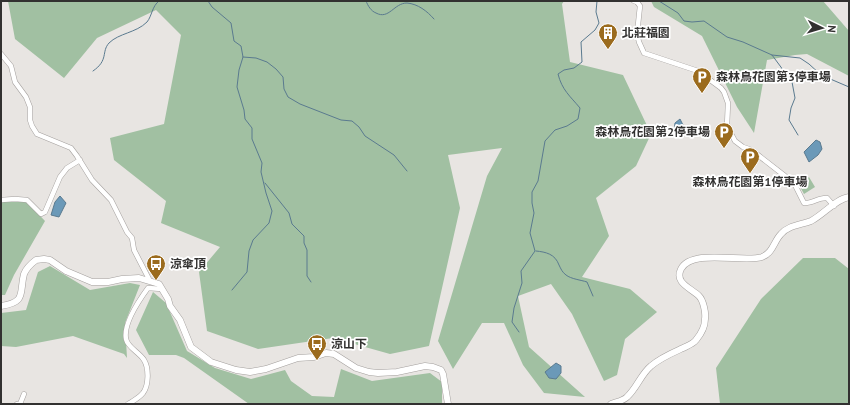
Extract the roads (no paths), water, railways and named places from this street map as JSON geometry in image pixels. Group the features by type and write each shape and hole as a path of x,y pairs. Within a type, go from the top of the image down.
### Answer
{"street":[{"path":"634,1 640,6 637,34 644,53 698,70 716,83 724,92 728,103 727,126 735,142 758,155 794,183 804,203 827,198 834,206"},
{"path":"1,54 11,66 15,82 26,97 30,107 30,120 37,134 70,148 80,160 92,180 111,200 127,232 132,238 134,250 150,281"},
{"path":"1,200 27,200 41,214 45,212 60,177 67,168 80,160"},
{"path":"611,404 618,403 627,397 652,365 695,342 702,332 705,319 704,308 700,296 685,287 681,281 680,275 683,266 688,262 700,258 757,258 765,256 770,252 780,235 785,230 809,222 834,206 842,198 849,197"},
{"path":"1,306 18,301 22,291 24,273 36,260 50,260 66,271 92,282 108,282 129,278 139,278 159,284 170,306 180,320 191,347 211,362 236,370 250,372 266,369 298,358 314,357 326,353 334,354 356,368 369,372 397,372 424,366 433,367 441,370 443,374 448,404"},
{"path":"128,404 143,393 146,386 147,372 145,361 126,341 130,318 148,288 162,289"},
{"path":"16,404 20,404 24,394"}],"water":[{"path":"680,119 686,131 676,134 674,131 675,123"},
{"path":"816,140 820,142 822,149 818,155 809,162 804,152"},
{"path":"60,196 66,203 59,217 51,215 55,202"},
{"path":"556,363 561,366 561,373 556,379 549,378 545,372"}],"waterway":[{"path":"93,71 103,60 105,50 109,43 118,37 143,26 147,22 159,1"},
{"path":"208,1 212,7 231,23 234,41 241,46 243,57 239,70 237,87 244,110 245,119 252,128 252,139 262,163 261,172 272,211 269,223 253,240 249,251 247,272 232,290"},
{"path":"366,1 371,10 381,15 407,3 422,8 434,19"},
{"path":"519,332 512,322 514,308 522,283 521,271 535,251 530,233 534,213 532,192 538,181 545,141 555,130 567,126 578,119 580,108 564,89 558,74 564,70 574,68 582,62 581,42 595,30 599,23 596,12 597,1"},
{"path":"659,1 678,13 684,21 704,21 727,37 743,42 772,55 792,82 795,98 791,108 789,120 798,135"},
{"path":"772,55 800,58 821,75 849,87"},
{"path":"243,57 256,58 267,62 276,69 283,77 284,89 288,97 300,104 341,120 352,121 359,127 365,136 394,155 407,171"},
{"path":"265,183 289,213 292,224 304,236 304,243 307,250 307,276 311,282"},
{"path":"536,251 553,256 563,272 568,276 587,282 593,296"}],"place":[{"name":"北莊福園","path":"608,50"},
{"name":"森林鳥花園第3停車場","path":"702,94"},
{"name":"森林鳥花園第2停車場","path":"724,149"},
{"name":"森林鳥花園第1停車場","path":"750,174"},
{"name":"涼傘頂","path":"156,281"},
{"name":"涼山下","path":"317,361"}]}
